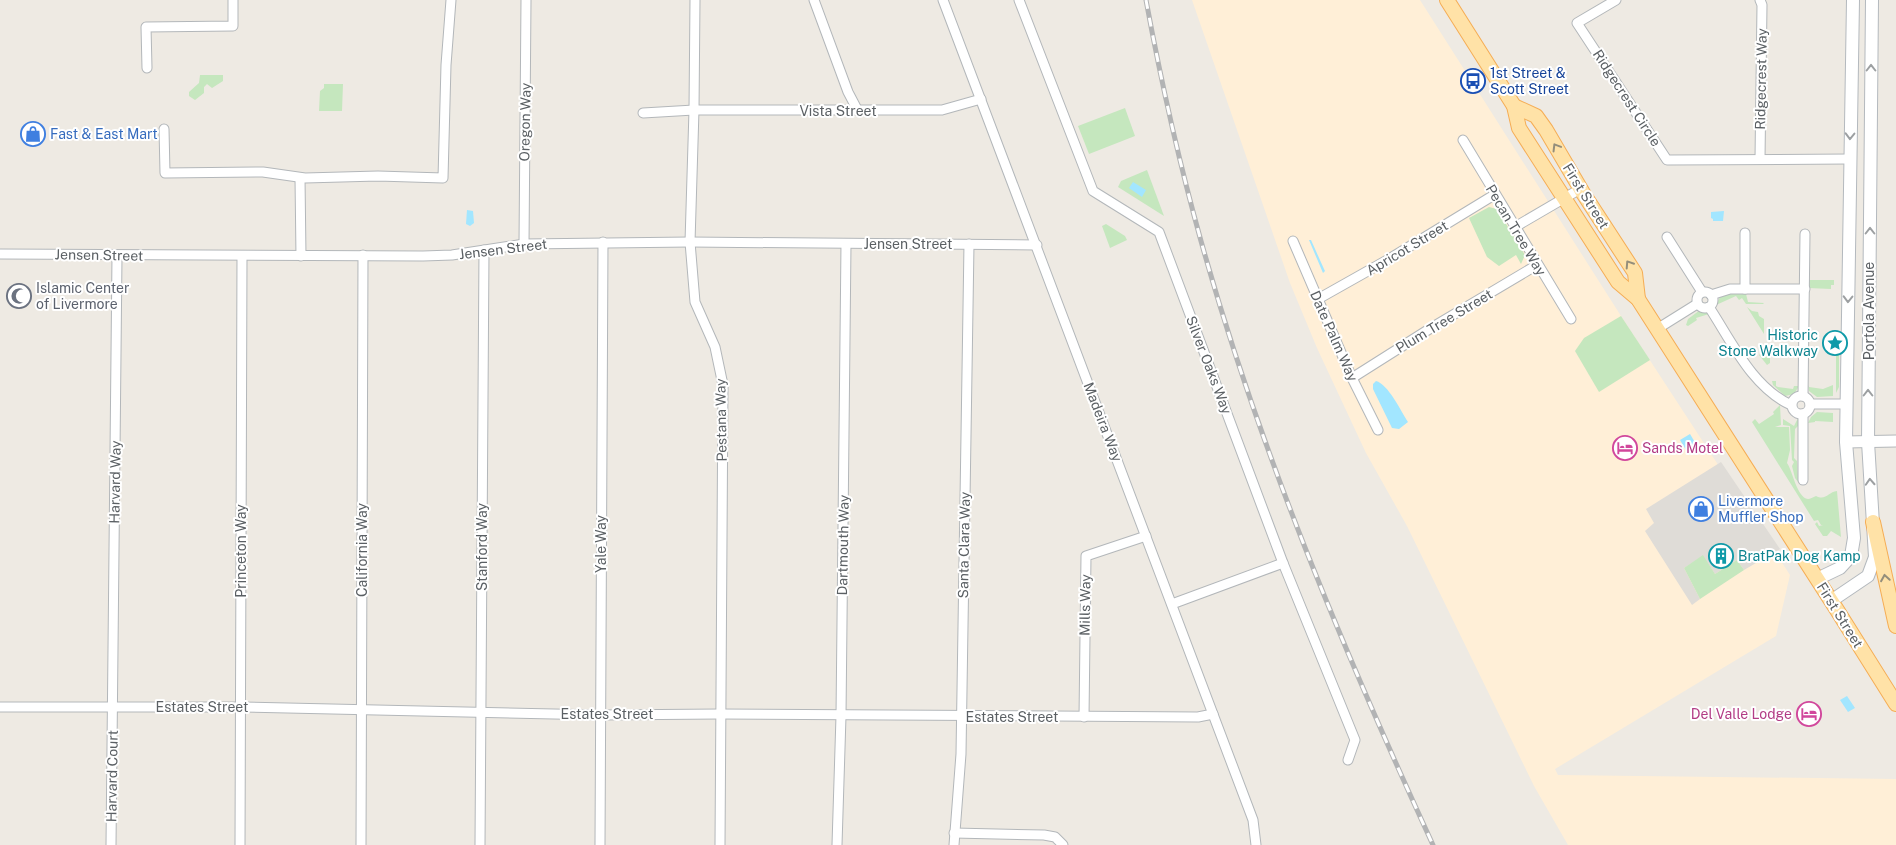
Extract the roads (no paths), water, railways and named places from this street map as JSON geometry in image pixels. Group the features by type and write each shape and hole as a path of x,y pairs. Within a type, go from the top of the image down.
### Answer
{"main road":[{"name":"First Street","path":"1447,0 1514,106 1519,128 1618,282 1638,300 1657,329 1896,704"},
{"name":"Portola Avenue","path":"1817,579 1840,568 1851,556 1854,538 1846,442 1853,0"},
{"name":"Portola Avenue","path":"1831,601 1868,576 1875,558 1868,442 1872,0"},
{"name":"First Street","path":"1514,106 1536,116 1580,189 1635,273 1638,300"},
{"path":"1873,522 1896,626"}],"street":[{"path":"147,68 146,27 233,26 233,0"},
{"path":"164,129 165,173 263,172 300,178 378,176 443,178 446,65 451,0"},
{"name":"Oregon Way","path":"524,244 526,0"},
{"name":"Pestana Way","path":"695,0 690,242 695,302 714,347 723,385 720,845"},
{"path":"814,0 848,92 858,111"},
{"name":"Madeira Way","path":"943,0 1253,820 1256,845"},
{"name":"Silver Oaks Way","path":"1019,0 1093,190 1159,232 1283,563 1355,740 1348,760"},
{"name":"Ridgecrest Circle","path":"1616,0 1577,23 1667,160 1849,159"},
{"name":"Ridgecrest Way","path":"1760,0 1762,15 1760,159"},
{"name":"Vista Street","path":"643,113 694,110 942,110 981,99"},
{"name":"Pecan Tree Way","path":"1463,140 1494,195 1571,319"},
{"path":"300,178 301,256"},
{"path":"1515,227 1580,189"},
{"name":"Apricot Street","path":"1318,298 1390,259 1494,195"},
{"path":"1745,232 1745,289"},
{"path":"1803,396 1805,234"},
{"path":"1668,237 1713,300 1709,307"},
{"name":"Date Palm Way","path":"1293,241 1352,378 1378,430"},
{"name":"Jensen Street","path":"0,254 423,256 452,255 524,244 603,242 1037,245"},
{"name":"Yale Way","path":"600,845 603,242"},
{"name":"Dartmouth Way","path":"837,845 841,716 846,244"},
{"name":"Santa Clara Way","path":"954,845 961,754 969,244"},
{"name":"Stanford Way","path":"480,845 484,250"},
{"name":"California Way","path":"361,845 363,255"},
{"name":"Harvard Way","path":"113,707 118,256"},
{"name":"Princeton Way","path":"240,845 242,256"},
{"name":"Plum Tree Street","path":"1352,378 1537,265"},
{"path":"1697,304 1697,298 1730,289 1805,289"},
{"path":"1697,304 1703,308 1709,307"},
{"path":"1657,329 1697,304"},
{"path":"1709,307 1753,375 1770,392 1791,404 1794,412 1803,414"},
{"path":"1791,404 1794,398 1803,396 1808,399 1809,409 1803,414"},
{"path":"1810,404 1847,404"},
{"path":"1803,414 1803,480"},
{"path":"1846,442 1896,441"},
{"name":"Mills Way","path":"1084,717 1086,556 1146,536"},
{"path":"1172,604 1283,563"},
{"name":"Estates Street","path":"0,707 241,707 600,715 1198,717 1213,714"},
{"name":"Harvard Court","path":"111,845 113,707"},
{"path":"954,833 1044,835 1054,837 1063,845"}],"water":[{"path":"1133,182 1146,190 1142,197 1129,188"},
{"path":"467,210 473,211 474,223 470,226 466,224"},
{"path":"1724,211 1723,221 1713,221 1711,212"},
{"path":"1309,240 1311,240 1325,271 1323,273"},
{"path":"1376,381 1381,383 1390,392 1408,422 1399,429 1392,428 1373,389 1373,384"},
{"path":"1690,434 1699,449 1689,455 1680,440"},
{"path":"1847,696 1855,708 1848,712 1840,700"}],"railway":[{"path":"1146,0 1171,121 1193,211 1224,319 1249,396 1276,472 1335,623 1433,845"}],"place":[{"name":"1st Street & Scott Street","path":"1473,81"},
{"name":"Fast & East Mart","path":"33,134"},
{"name":"Islamic Center of Livermore","path":"19,296"},
{"name":"Historic Stone Walkway","path":"1835,343"},
{"name":"Sands Motel","path":"1625,448"},
{"name":"Livermore Muffler Shop","path":"1701,509"},
{"name":"BratPak Dog Kamp","path":"1721,556"},
{"name":"Del Valle Lodge","path":"1809,714"}]}
